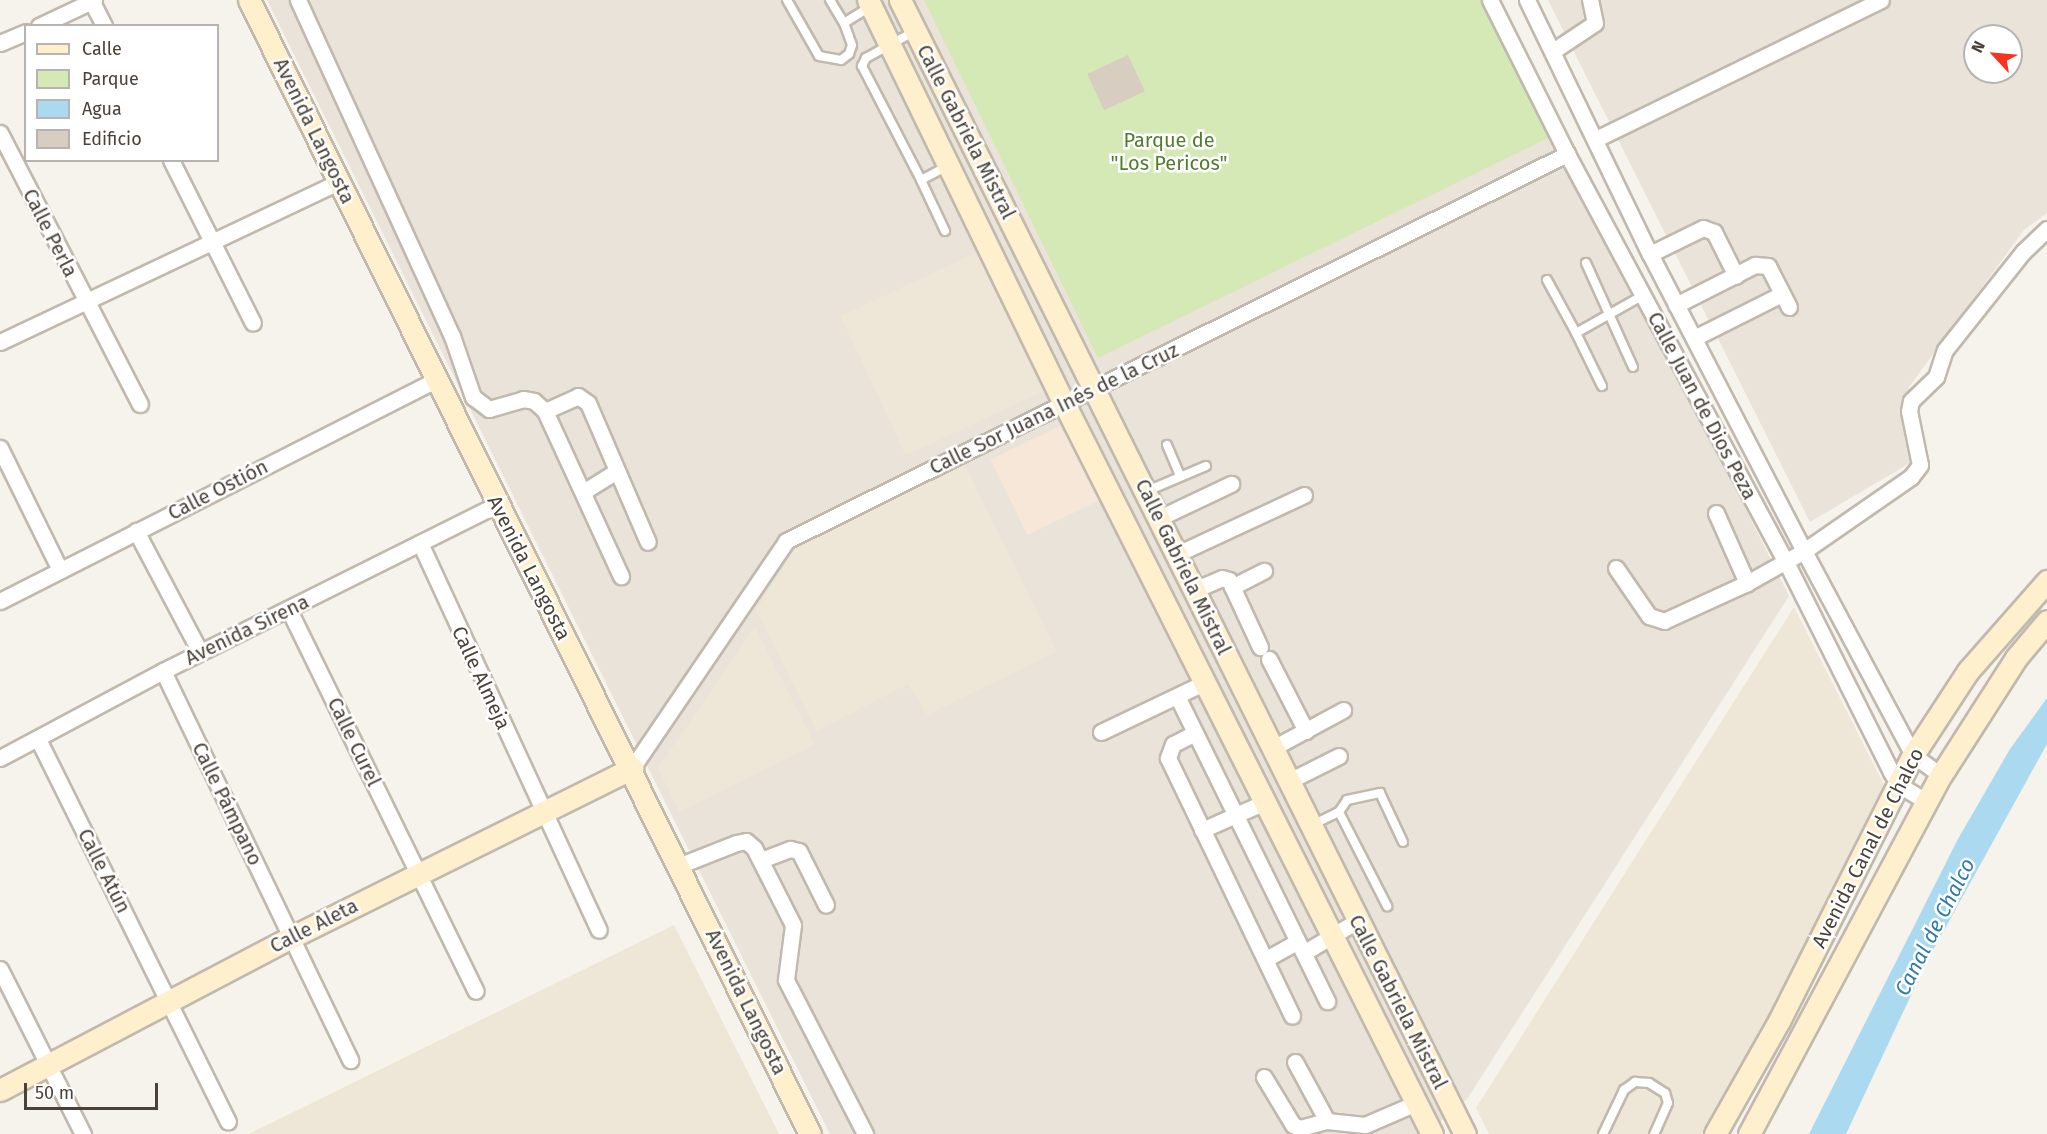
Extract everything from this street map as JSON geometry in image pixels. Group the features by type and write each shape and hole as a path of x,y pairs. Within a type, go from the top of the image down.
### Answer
{"street":[{"path":"43,24 92,0 103,24"},
{"name":"Avenida Langosta","path":"249,0 496,505 632,768 810,1134"},
{"path":"298,0 452,336 472,397 489,409 523,399 534,401 545,411 621,576"},
{"name":"Calle Gabriela Mistral","path":"900,0 1096,388 1287,782 1465,1134"},
{"name":"Calle Juan de Dios Peza","path":"1490,0 1567,154 1785,560 1899,785"},
{"name":"Calle Juan de Dios Peza","path":"1527,0 1650,254 1804,551 1913,755 1941,775"},
{"path":"1553,51 1595,23 1590,0"},
{"path":"1596,139 1881,0"},
{"name":"Calle Gabriela Mistral","path":"869,3 1065,405 1267,801 1432,1134"},
{"path":"0,44 24,33"},
{"name":"Calle Perla","path":"0,133 140,404"},
{"name":"Calle Sor Juana Inés de la Cruz","path":"632,768 786,541 1065,405 1567,154"},
{"path":"172,162 253,323"},
{"path":"0,342 339,182"},
{"path":"1650,254 1704,228 1714,232 1736,276"},
{"path":"1616,568 1649,616 1664,621 1747,583 1804,551 1911,477 1920,465 1909,411 1911,401 1936,377 1945,350 2023,252 2047,229"},
{"path":"1676,305 1755,265 1768,266 1785,301 1694,338"},
{"name":"Calle Ostión","path":"0,601 436,380"},
{"path":"545,411 583,398 648,542"},
{"path":"0,448 60,570"},
{"path":"583,492 617,471"},
{"path":"1159,518 1231,484"},
{"path":"1177,554 1304,495"},
{"name":"Avenida Sirena","path":"0,758 163,670 289,610 496,505"},
{"path":"1716,513 1747,583"},
{"path":"136,531 200,652"},
{"name":"Calle Almeja","path":"420,543 543,814 599,930"},
{"path":"1232,587 1264,571"},
{"path":"1194,590 1222,578 1232,587 1306,731"},
{"name":"Avenida Canal de Chalco","path":"1716,1134 1779,1021 1913,755 1968,671 2047,581"},
{"name":"Calle Curel","path":"289,610 476,991"},
{"name":"Avenida Canal de Chalco","path":"1749,1134 1941,775 2016,658 2047,621"},
{"name":"Calle Pámpano","path":"163,670 350,1060"},
{"path":"1101,732 1178,698 1206,682"},
{"path":"1178,698 1192,734 1327,1000"},
{"path":"1271,749 1343,710"},
{"path":"1192,734 1173,744 1168,758 1292,1016"},
{"name":"Calle Atún","path":"38,739 228,1121"},
{"path":"1287,782 1340,756"},
{"name":"Calle Aleta","path":"0,1090 171,1003 292,937 632,768"},
{"path":"1899,785 1926,801"},
{"path":"1202,830 1267,801"},
{"path":"678,866 746,841 761,860 793,925 786,980 865,1134"},
{"path":"761,860 790,849 800,851 826,906"},
{"path":"1266,959 1332,935 1357,921"},
{"path":"0,969 83,1134"},
{"path":"1295,1062 1327,1120"},
{"path":"1264,1077 1293,1125 1300,1128 1327,1120 1353,1127 1365,1125 1416,1103"}],"lane":[{"path":"787,0 819,56 841,60 849,54 852,45 844,23 830,0"},
{"path":"844,23 869,3"},
{"path":"915,30 866,58 862,66 945,231"},
{"path":"921,180 948,166"},
{"path":"1586,263 1633,367"},
{"path":"1547,280 1602,386"},
{"path":"1576,333 1642,296"},
{"path":"1167,445 1180,475"},
{"path":"1146,492 1180,475 1206,466"},
{"path":"1310,826 1339,812 1347,800 1380,793 1403,842"},
{"path":"1339,812 1387,906"},
{"path":"1603,1134 1623,1090 1635,1082 1649,1083 1665,1093 1668,1103 1654,1134"}],"shaded area":[{"path":"267,0 1493,0 1789,596 1467,1099 1426,1134 830,1134"},
{"path":"1548,0 2047,0 2047,213 2024,230 1909,387 1915,460 1810,522"},
{"path":"982,250 1047,390 906,455 841,316"},
{"path":"1066,423 1103,498 1027,535 991,460"},
{"path":"964,463 1057,652 927,715 908,684 817,731 756,610 794,549"},
{"path":"1794,607 1887,791 1706,1134 1489,1134 1476,1108"},
{"path":"755,627 815,745 679,812 658,768"},
{"path":"674,925 779,1134 249,1134"}],"green space":[{"name":"Parque de \"Los Pericos\"","path":"924,0 1490,0 1556,134 1098,358"}],"water":[{"name":"Canal de Chalco","path":"2047,698 2047,744 1927,961 1846,1134 1809,1134 1958,839 2010,749"}],"building":[{"path":"1128,55 1145,91 1104,110 1087,74"}]}
